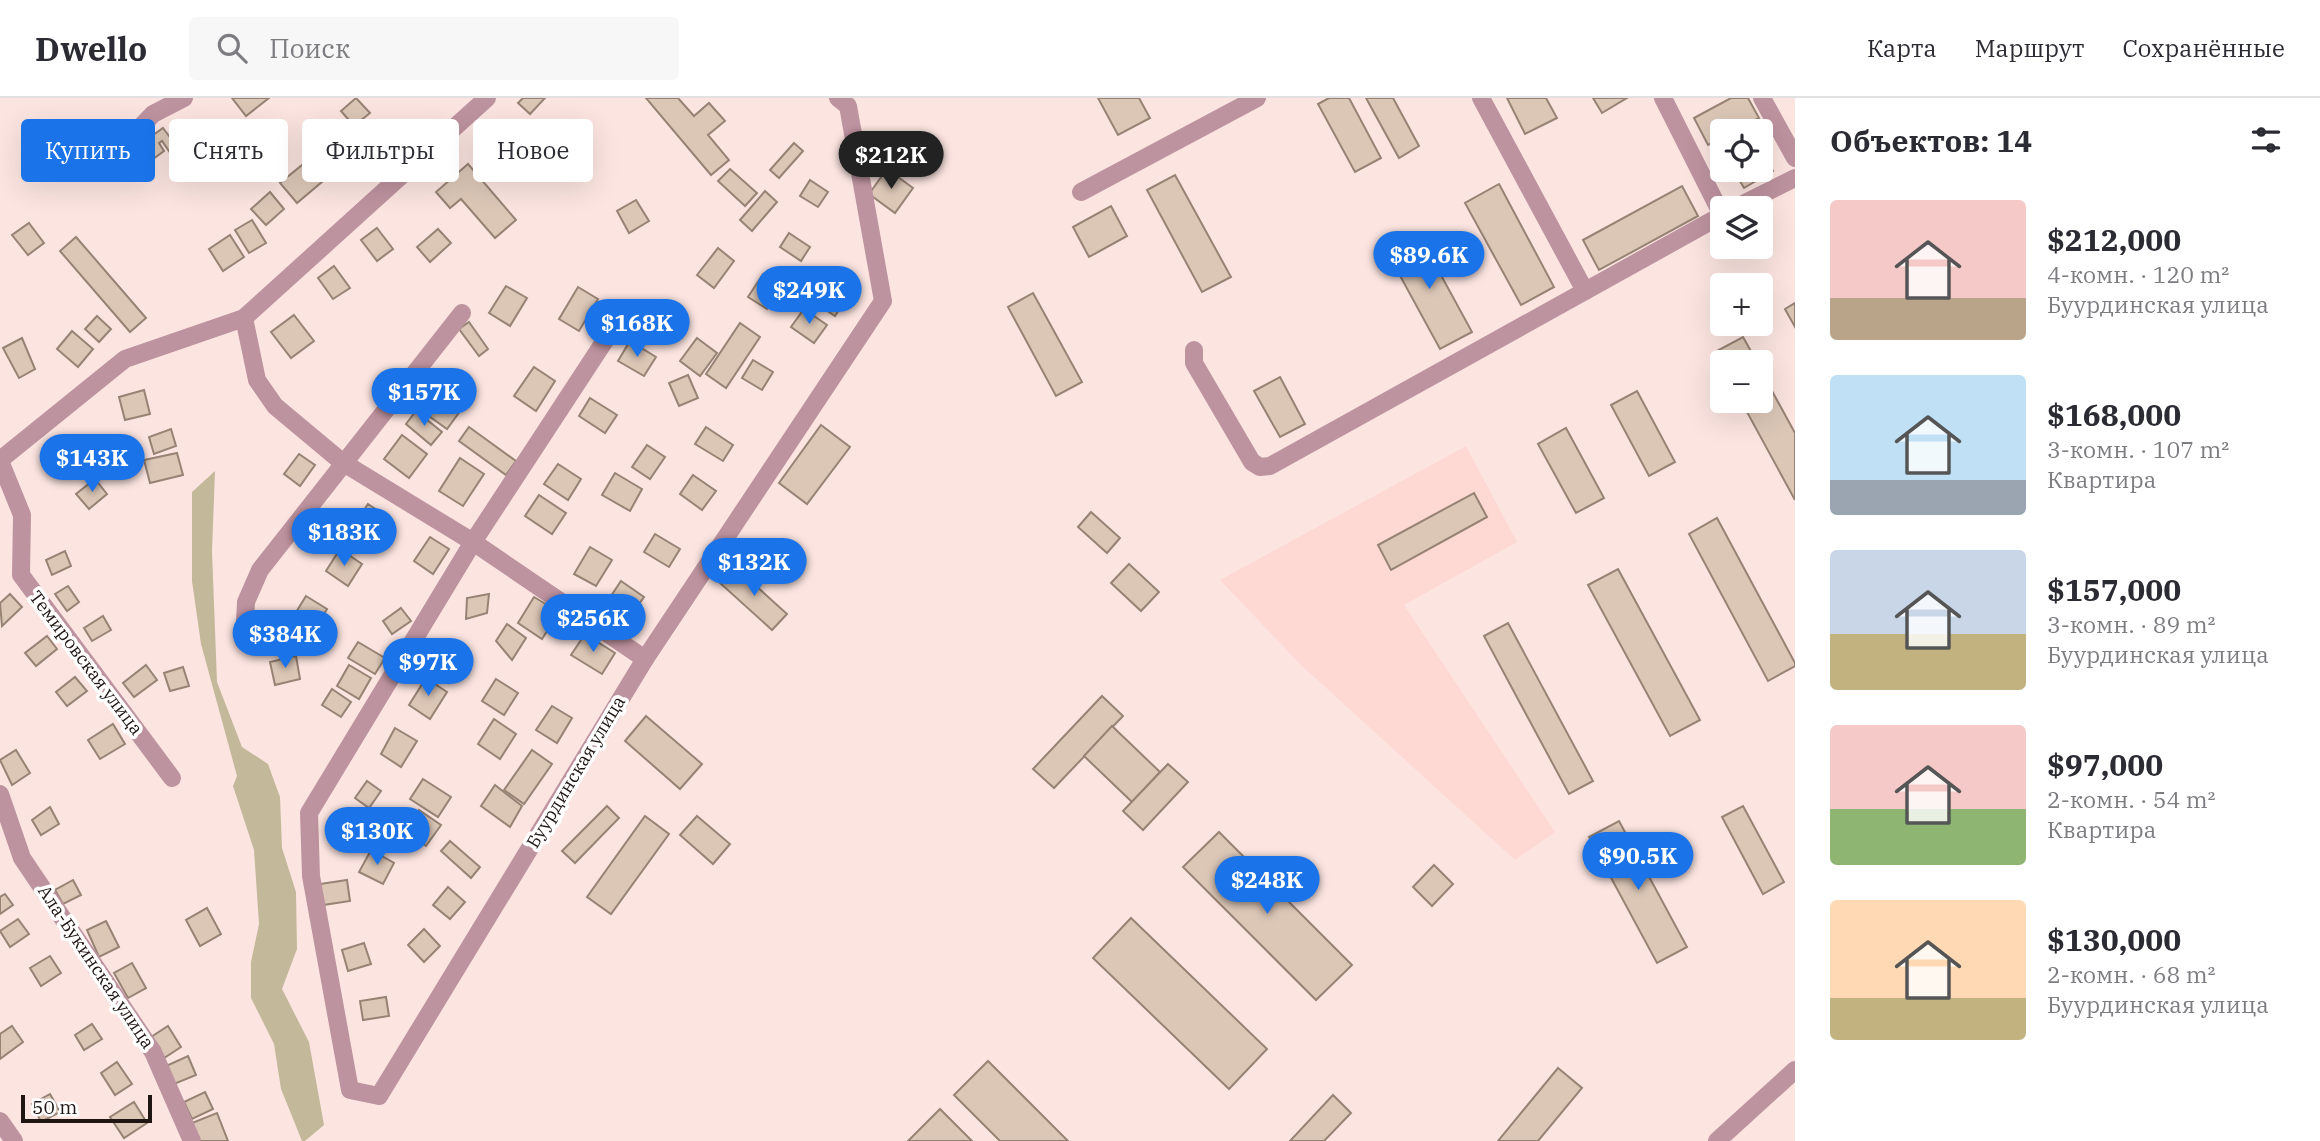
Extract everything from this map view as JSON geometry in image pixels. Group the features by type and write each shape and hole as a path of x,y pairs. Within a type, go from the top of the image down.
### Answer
{"street":[{"path":"148,119 184,98"},
{"path":"0,460 125,359 244,318 486,98"},
{"name":"Буурдинская улица","path":"473,542 309,813 311,876 350,1090 379,1096 645,659 883,302 848,106 838,98"},
{"path":"1082,192 1258,98"},
{"path":"1480,98 1586,291"},
{"path":"1662,98 1712,196"},
{"path":"1762,98 1795,158"},
{"path":"1759,196 1795,178"},
{"path":"1194,349 1194,363 1252,462 1270,466 1710,222"},
{"path":"244,641 246,602 260,570 342,462 462,313"},
{"path":"473,542 621,316"},
{"path":"244,318 257,380 275,406 342,462 473,542 645,659"},
{"name":"Темировская улица","path":"0,460 22,515 21,575 172,778"},
{"name":"Ала-Букинская улица","path":"0,794 22,858 153,1052 192,1141"},
{"path":"1717,1141 1795,1070"},
{"path":"0,1121 14,1141"}],"shaded area":[{"path":"1466,446 1517,542 1404,605 1555,832 1515,860 1301,665 1220,580"},
{"path":"215,471 212,551 217,682 242,747 268,764 280,797 282,848 296,892 297,949 282,989 309,1042 324,1125 305,1141 302,1141 281,1089 274,1044 251,998 251,962 259,924 254,850 233,786 237,776 201,644 192,581 192,492"}],"building":[{"path":"232,98 269,98 246,116"},
{"path":"356,98 370,113 363,119 348,119 341,111"},
{"path":"523,98 545,98 530,114 518,103"},
{"path":"646,98 678,98 694,116 709,103 725,121 708,135 729,160 711,175"},
{"path":"1098,98 1139,98 1150,118 1118,135"},
{"path":"1329,98 1349,98 1381,158 1355,172 1318,104"},
{"path":"1366,98 1393,98 1419,146 1399,158"},
{"path":"1507,98 1546,98 1557,118 1525,134"},
{"path":"1593,98 1627,98 1602,113"},
{"path":"1731,98 1748,98 1759,118 1710,119 1708,145 1694,118"},
{"path":"163,128 169,136 169,151 162,141 159,143 164,151 155,158 155,134"},
{"path":"794,143 803,151 779,178 770,170"},
{"path":"468,164 473,170 473,182 483,182 516,220 495,238 461,199 450,208 436,192 447,182 459,182 459,172"},
{"path":"302,165 302,182 322,182 297,203 280,183 288,182 288,176"},
{"path":"730,169 757,193 745,206 718,181"},
{"path":"887,169 913,188 895,213 869,194"},
{"path":"1175,175 1231,277 1202,292 1147,190"},
{"path":"810,180 828,192 818,207 800,196"},
{"path":"1740,182 1754,182 1744,188"},
{"path":"1499,184 1554,287 1521,305 1465,203"},
{"path":"1682,186 1698,216 1599,270 1583,240"},
{"path":"765,191 777,202 752,231 740,220"},
{"path":"270,192 284,209 266,225 251,209"},
{"path":"636,200 649,221 629,233 617,211"},
{"path":"1111,206 1127,236 1089,257 1073,227"},
{"path":"252,220 266,243 249,253 235,230"},
{"path":"29,223 44,243 28,255 12,235"},
{"path":"377,228 393,249 377,261 361,240"},
{"path":"438,229 451,243 430,262 417,247"},
{"path":"789,233 810,247 801,261 780,247"},
{"path":"1418,233 1472,332 1440,349 1386,250"},
{"path":"230,235 244,257 223,271 209,249"},
{"path":"76,237 146,318 130,332 60,251"},
{"path":"718,248 734,261 714,288 697,275"},
{"path":"334,266 350,288 333,299 318,278"},
{"path":"763,274 782,286 767,309 748,297"},
{"path":"506,286 527,298 510,326 489,313"},
{"path":"578,287 598,299 579,331 559,319"},
{"path":"835,288 848,296 835,316 823,308"},
{"path":"1033,293 1082,382 1056,396 1008,307"},
{"path":"644,303 654,320 636,329 627,313"},
{"path":"1795,303 1795,327 1785,309"},
{"path":"804,309 827,325 814,343 791,327"},
{"path":"294,315 314,341 291,358 271,332"},
{"path":"97,316 111,329 99,342 85,329"},
{"path":"469,322 488,349 479,356 459,329"},
{"path":"740,323 760,337 726,388 706,374"},
{"path":"72,331 93,349 78,367 57,349"},
{"path":"1743,337 1750,350 1719,350"},
{"path":"22,338 35,369 19,378 3,348"},
{"path":"697,338 717,353 700,376 680,361"},
{"path":"630,341 656,357 644,376 618,361"},
{"path":"753,360 773,372 762,390 742,378"},
{"path":"534,367 555,381 536,411 514,396"},
{"path":"688,375 698,398 679,406 669,383"},
{"path":"1280,377 1305,424 1280,437 1254,391"},
{"path":"442,385 466,403 447,429 422,411"},
{"path":"144,390 150,414 125,420 119,397"},
{"path":"1637,391 1675,462 1649,476 1611,405"},
{"path":"1773,393 1795,433 1795,500 1748,413 1773,413"},
{"path":"590,398 617,415 605,433 579,416"},
{"path":"416,411 442,432 431,445 406,424"},
{"path":"821,425 850,447 807,504 779,483"},
{"path":"469,427 516,461 506,475 459,441"},
{"path":"706,427 733,445 723,461 695,444"},
{"path":"1566,428 1604,498 1576,513 1538,444"},
{"path":"171,429 176,446 154,454 149,437"},
{"path":"402,435 427,454 409,478 384,459"},
{"path":"647,445 665,457 650,479 632,467"},
{"path":"177,453 183,475 150,483 144,460"},
{"path":"299,454 315,465 300,486 284,474"},
{"path":"460,458 484,474 463,506 439,491"},
{"path":"558,464 581,479 568,500 544,484"},
{"path":"615,473 642,489 630,511 602,495"},
{"path":"693,475 716,491 702,510 680,494"},
{"path":"95,479 107,494 89,509 76,494"},
{"path":"1474,493 1487,517 1391,570 1378,545"},
{"path":"539,495 566,513 552,534 525,516"},
{"path":"368,504 387,517 374,538 354,525"},
{"path":"1091,512 1120,538 1107,553 1078,527"},
{"path":"1717,518 1795,663 1795,666 1768,681 1689,534"},
{"path":"655,534 680,549 669,567 644,552"},
{"path":"430,537 449,549 433,574 414,561"},
{"path":"590,547 612,560 596,586 574,574"},
{"path":"340,549 362,564 348,586 326,571"},
{"path":"65,551 71,566 52,575 46,560"},
{"path":"1129,564 1159,592 1141,611 1111,583"},
{"path":"735,567 787,614 772,630 720,583"},
{"path":"1618,569 1700,720 1670,736 1588,585"},
{"path":"621,581 644,597 627,621 605,605"},
{"path":"68,586 79,602 67,611 55,594"},
{"path":"10,594 22,607 2,626 0,603"},
{"path":"489,594 487,613 466,619 467,598"},
{"path":"306,596 327,609 316,627 295,614"},
{"path":"534,597 559,612 542,639 518,623"},
{"path":"401,608 411,621 392,634 383,621"},
{"path":"103,616 111,630 92,641 84,628"},
{"path":"1508,623 1593,781 1569,794 1484,636"},
{"path":"507,624 526,638 512,660 496,641"},
{"path":"585,634 615,653 602,674 571,655"},
{"path":"47,636 57,649 36,666 25,653"},
{"path":"358,642 385,658 375,674 348,658"},
{"path":"442,655 460,668 449,683 431,670"},
{"path":"296,656 300,679 275,685 270,662"},
{"path":"146,665 157,680 134,697 123,683"},
{"path":"349,665 371,678 359,699 337,686"},
{"path":"183,667 189,686 170,691 164,673"},
{"path":"75,677 87,691 67,706 56,692"},
{"path":"426,678 447,692 430,719 409,705"},
{"path":"496,679 518,693 504,715 482,701"},
{"path":"332,689 351,702 341,717 322,705"},
{"path":"1102,696 1123,716 1054,788 1033,769"},
{"path":"552,706 572,718 557,743 536,730"},
{"path":"646,716 702,764 680,789 625,741"},
{"path":"494,719 516,734 500,759 478,744"},
{"path":"113,724 125,744 100,759 88,740"},
{"path":"1112,726 1160,772 1132,802 1084,756"},
{"path":"395,728 417,741 401,767 381,754"},
{"path":"16,750 30,773 12,785 0,760"},
{"path":"532,750 552,764 524,804 504,790"},
{"path":"1168,764 1188,782 1143,830 1123,811"},
{"path":"423,779 451,797 438,817 410,799"},
{"path":"367,781 381,791 369,808 355,798"},
{"path":"495,785 522,806 510,827 481,806"},
{"path":"607,806 619,818 575,863 562,851"},
{"path":"1743,806 1784,882 1763,894 1722,817"},
{"path":"50,807 59,824 41,835 32,820"},
{"path":"419,810 441,825 426,846 405,832"},
{"path":"645,816 669,834 611,914 587,897"},
{"path":"697,816 730,844 713,864 680,835"},
{"path":"1619,821 1687,947 1657,963 1589,837"},
{"path":"1219,832 1352,965 1316,1000 1183,867"},
{"path":"450,841 480,867 471,878 441,851"},
{"path":"371,850 394,863 383,884 359,872"},
{"path":"1434,865 1453,884 1432,906 1413,887"},
{"path":"73,880 81,895 63,904 55,890"},
{"path":"347,880 350,901 323,905 320,884"},
{"path":"448,887 465,902 450,919 433,905"},
{"path":"5,894 13,905 0,914 0,897"},
{"path":"207,908 221,934 200,946 186,920"},
{"path":"1131,918 1267,1049 1229,1089 1093,958"},
{"path":"18,919 29,934 10,947 0,931"},
{"path":"106,921 119,947 99,957 87,930"},
{"path":"424,929 440,946 424,962 408,945"},
{"path":"364,943 371,964 348,971 342,950"},
{"path":"50,956 61,973 41,986 30,968"},
{"path":"132,963 146,988 128,998 114,973"},
{"path":"386,997 389,1016 363,1020 360,1001"},
{"path":"92,1024 102,1039 84,1050 75,1035"},
{"path":"12,1026 23,1042 0,1059 0,1034"},
{"path":"168,1026 181,1047 164,1058 151,1037"},
{"path":"188,1056 196,1075 174,1084 166,1066"},
{"path":"988,1061 1068,1141 1000,1141 954,1095"},
{"path":"117,1062 132,1084 115,1095 101,1073"},
{"path":"1558,1068 1582,1088 1538,1141 1498,1141"},
{"path":"205,1092 213,1109 192,1119 184,1102"},
{"path":"50,1094 60,1112 41,1122 32,1104"},
{"path":"1333,1095 1351,1113 1324,1141 1290,1141"},
{"path":"134,1102 147,1123 124,1138 110,1117"},
{"path":"940,1109 972,1141 908,1141"},
{"path":"217,1113 228,1141 199,1141 192,1123"}]}
